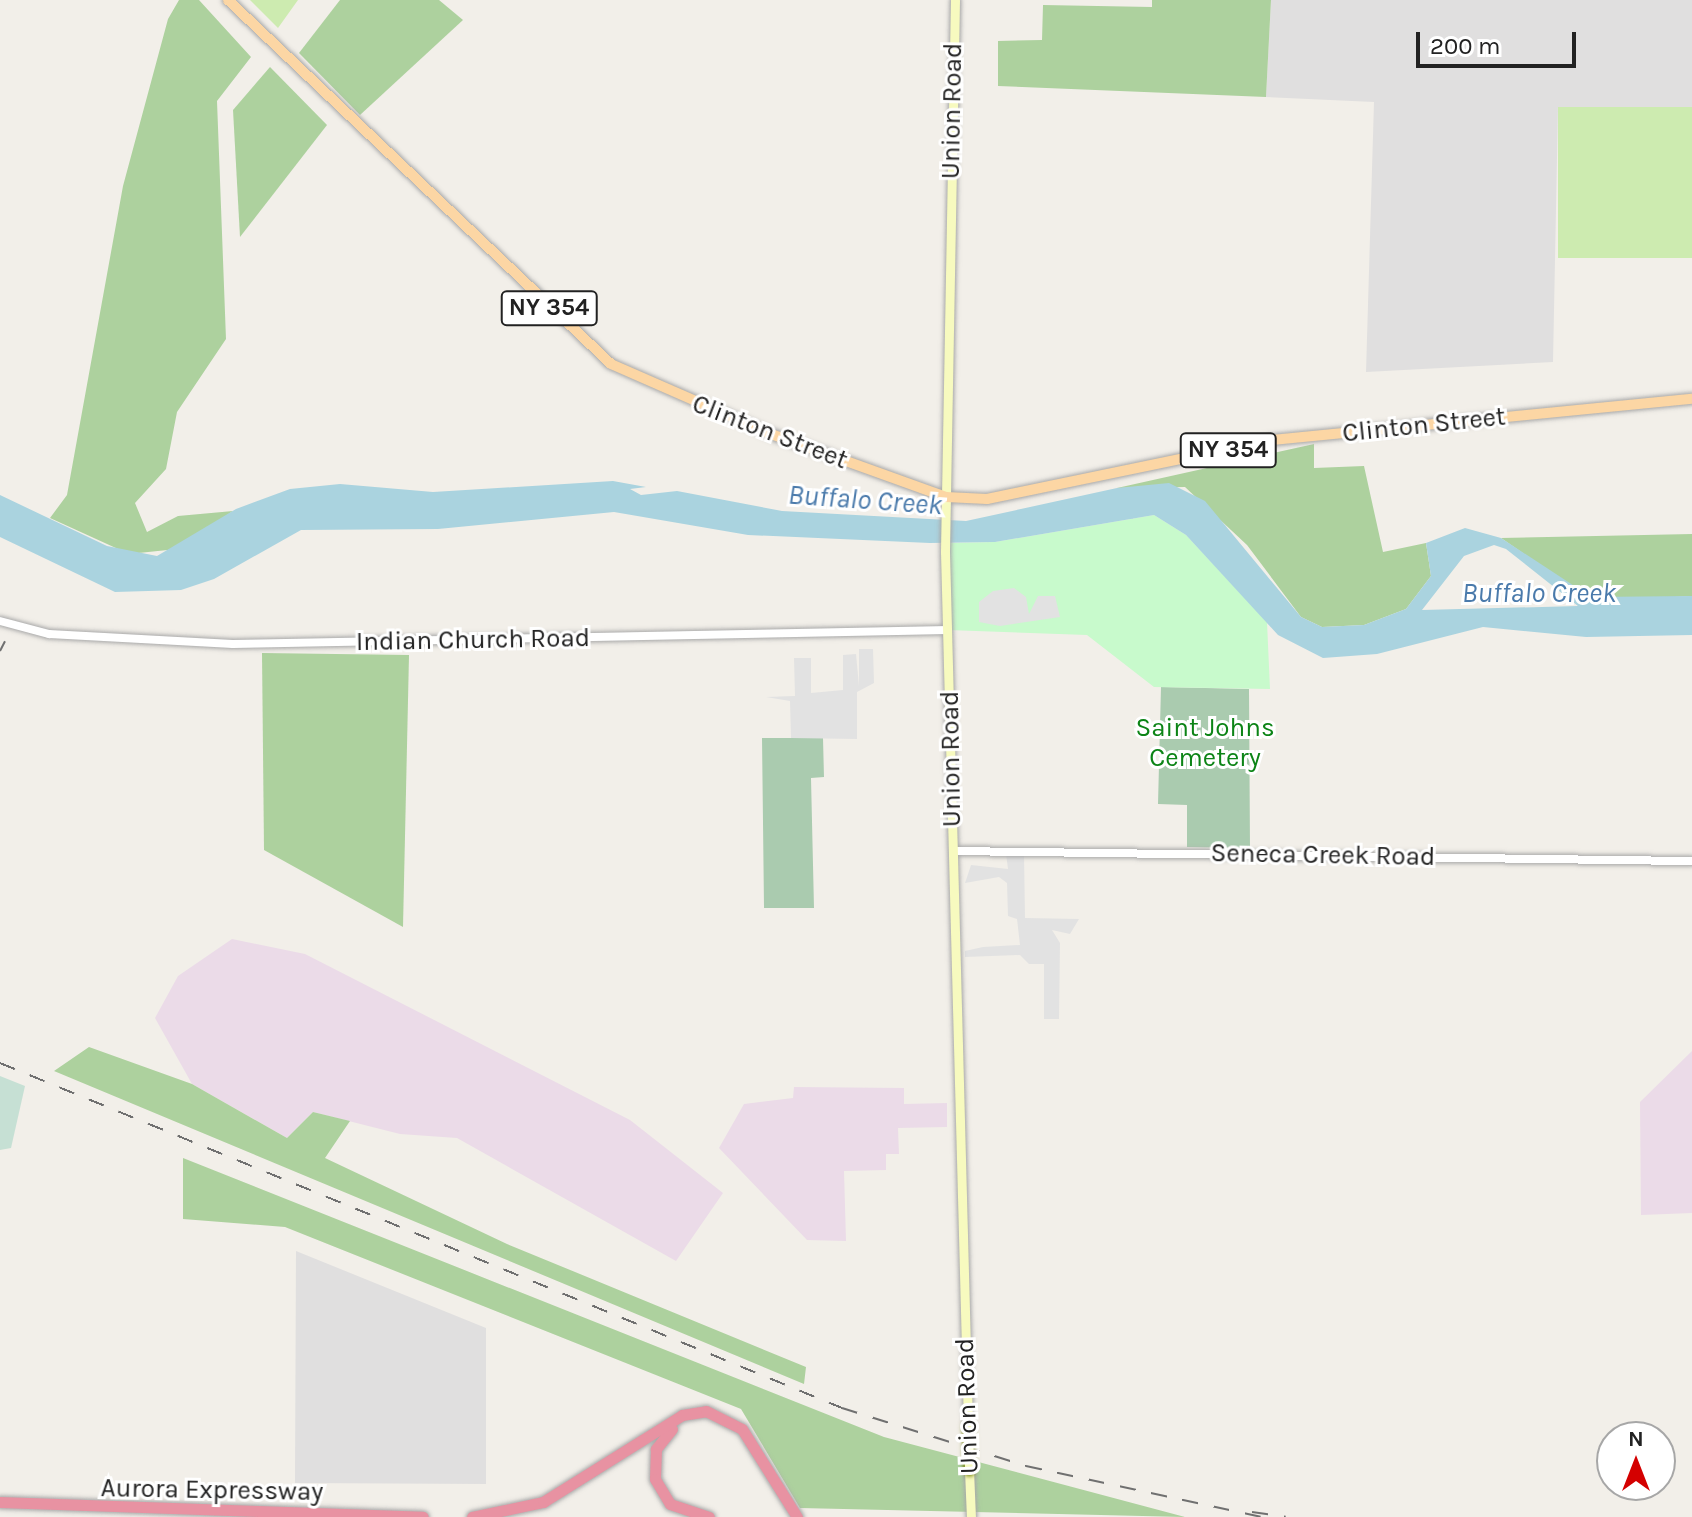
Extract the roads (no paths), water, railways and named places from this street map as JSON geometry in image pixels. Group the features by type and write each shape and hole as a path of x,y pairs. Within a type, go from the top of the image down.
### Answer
{"highway":[{"path":"472,1517 543,1502 682,1415 706,1411 742,1429 791,1512"},
{"path":"709,1517 670,1504 655,1479 664,1435 694,1417 718,1419 738,1432 791,1512"},
{"name":"Aurora Expressway","path":"0,1502 423,1517"}],"main road":[{"name":"Clinton Street","path":"228,0 611,364 771,434 946,502 987,499 1272,440 1692,399"},
{"name":"Union Road","path":"955,0 945,552 970,1514"}],"street":[{"name":"Indian Church Road","path":"0,621 49,634 233,644 948,630"},
{"name":"Seneca Creek Road","path":"953,851 1692,861"}],"water":[{"path":"613,481 646,487 630,489 641,495 677,491 782,511 966,521 1117,488 1169,483 1205,501 1301,617 1322,627 1364,625 1406,609 1431,576 1426,543 1465,528 1501,538 1591,597 1692,596 1692,635 1586,637 1483,627 1377,654 1323,658 1278,635 1186,535 1154,515 995,542 930,543 748,535 614,512 438,529 301,530 214,579 181,590 115,592 0,537 0,495 107,546 157,556 236,509 290,489 340,484 433,492","holes":["1494,545 1506,549 1578,606 1422,610 1464,556"]}],"railway":[{"path":"0,651 5,641"},
{"path":"0,1063 842,1408 1026,1466 1261,1517"},
{"path":"1252,1512 1286,1517"}],"water label":[{"name":"Buffalo Creek","path":"865,500"},
{"name":"Buffalo Creek","path":"1539,593"}],"park label":[{"name":"Saint Johns Cemetery","path":"1205,743"}]}
